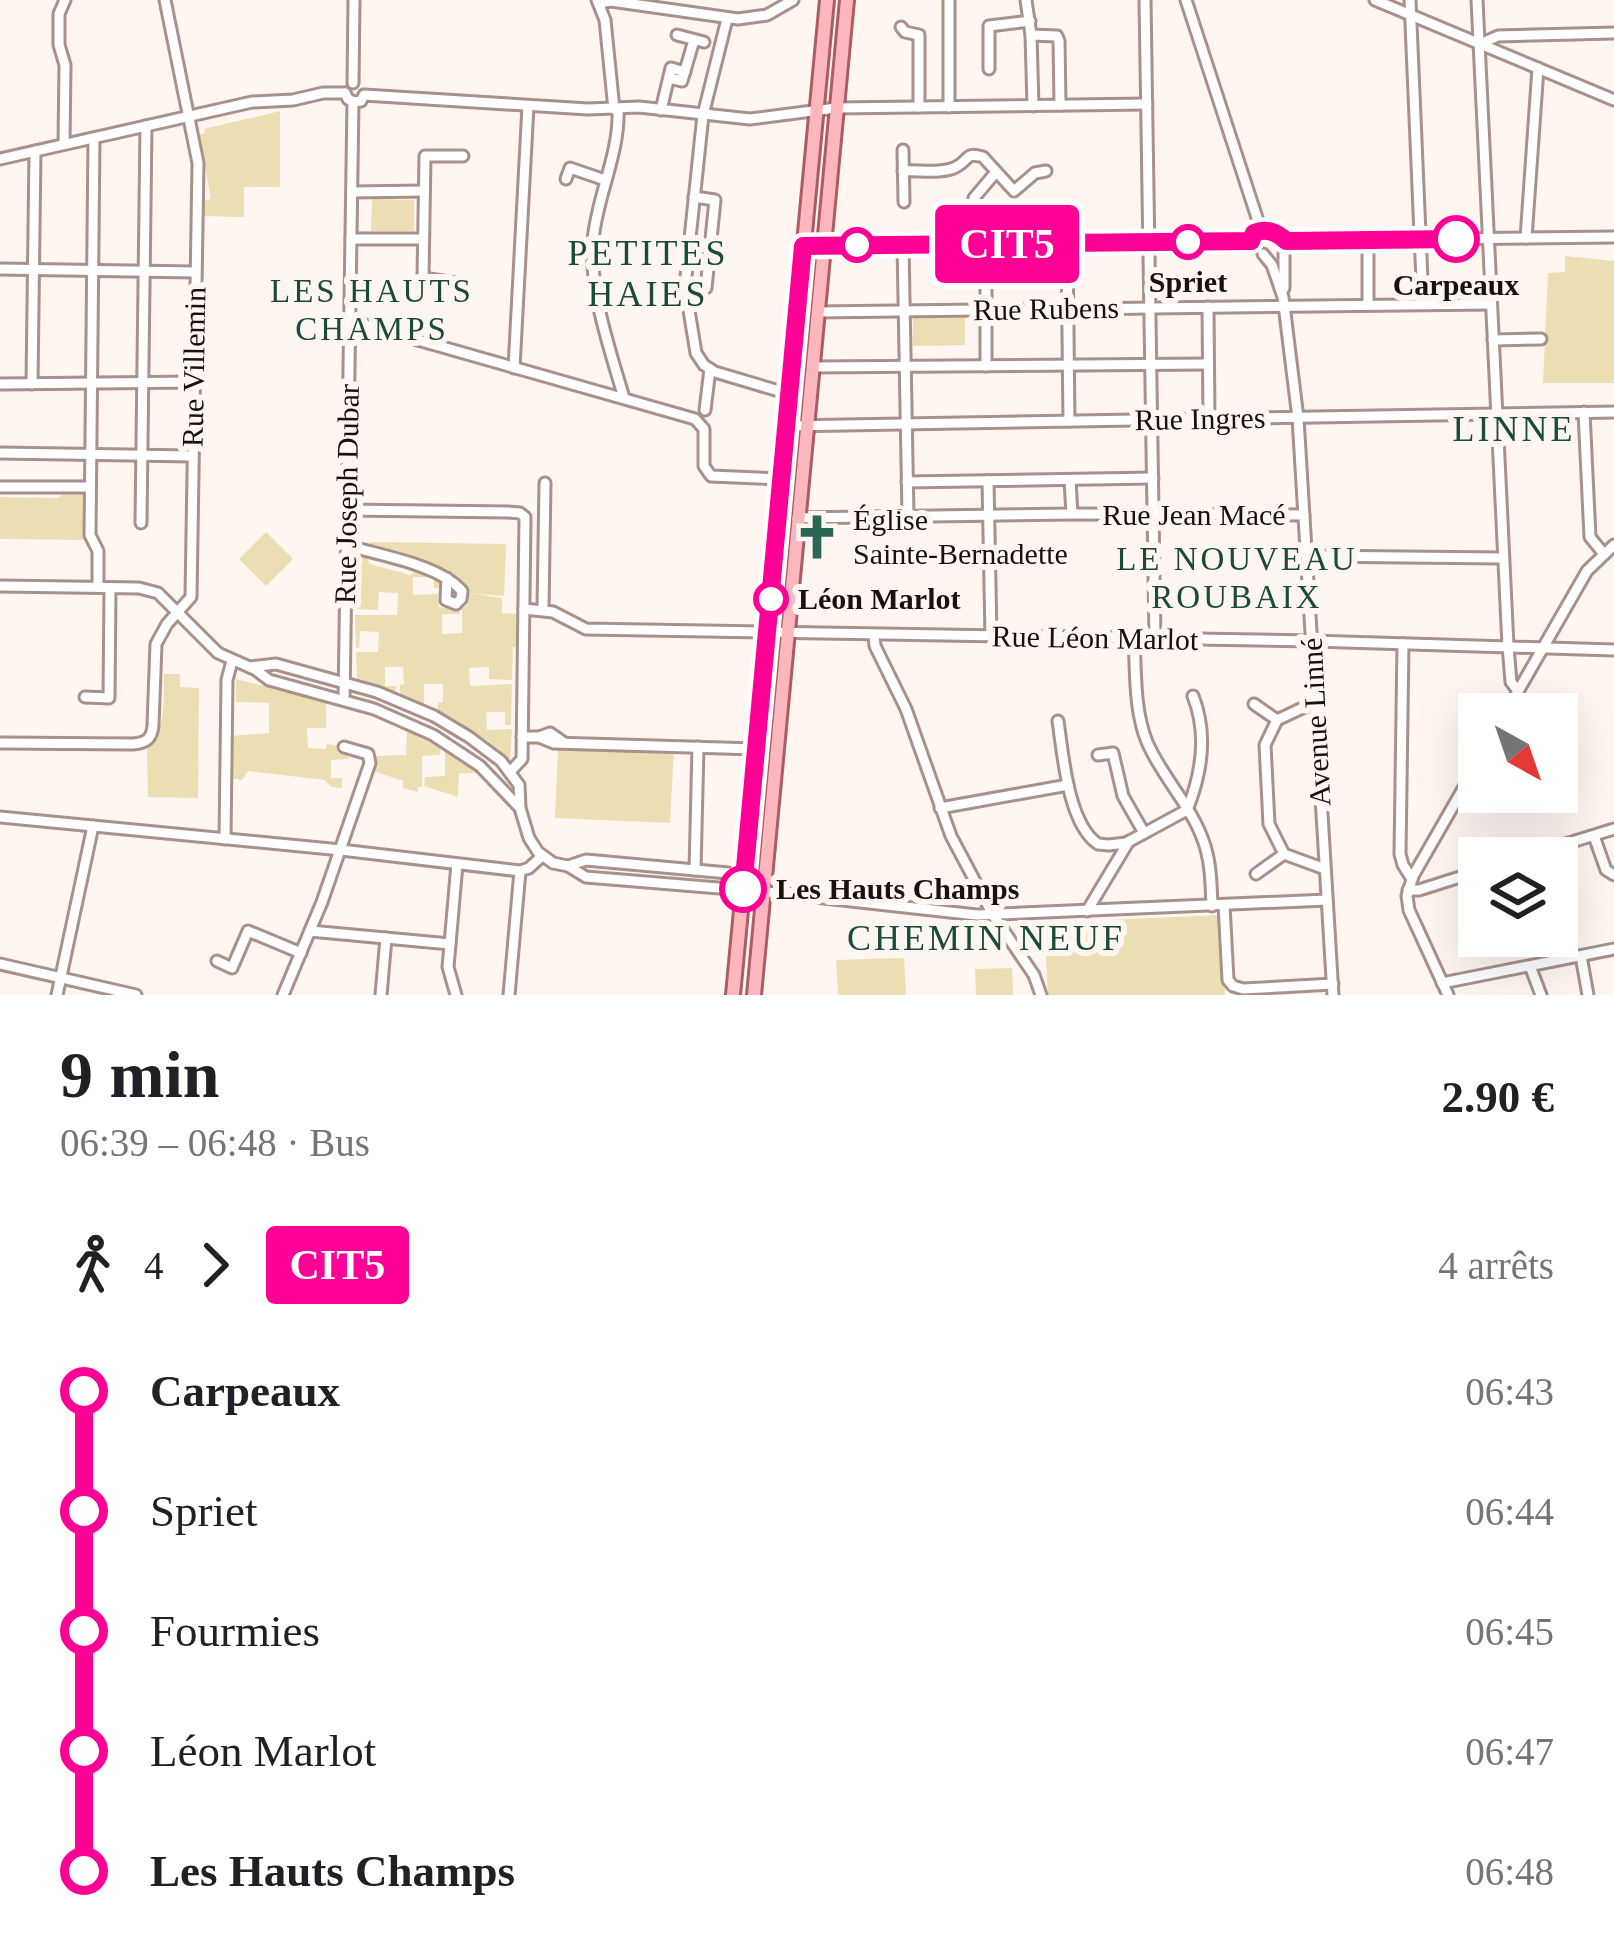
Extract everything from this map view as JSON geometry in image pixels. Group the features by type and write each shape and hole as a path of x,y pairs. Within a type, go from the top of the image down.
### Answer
{"main road":[{"path":"733,995 827,0"},
{"path":"754,995 847,0"}],"street":[{"path":"64,0 59,45 65,65 64,144"},
{"name":"Rue Villemin","path":"0,743 140,744 151,737 156,644 191,592 198,163 165,0"},
{"path":"353,83 354,0"},
{"path":"674,11 682,0"},
{"path":"624,398 602,324 593,250 618,123 605,20 598,2 651,4 727,19 761,16 793,0"},
{"path":"949,0 949,107"},
{"path":"1026,0 1033,106"},
{"path":"1144,0 1155,639"},
{"path":"1186,0 1270,232 1285,247"},
{"path":"1375,0 1614,100"},
{"path":"1410,0 1423,304"},
{"path":"1477,0 1510,682 1518,691 1587,571 1614,544"},
{"path":"727,19 703,115 694,196 685,286 694,346 710,369 789,394"},
{"path":"989,69 989,26 1030,21"},
{"path":"901,27 905,32 949,35"},
{"path":"1480,44 1498,36 1614,33"},
{"path":"919,34 919,107"},
{"path":"1031,35 1052,34 1059,41 1060,105"},
{"path":"661,110 669,78 682,81 699,41 676,35"},
{"path":"1526,238 1538,68"},
{"path":"349,98 348,86 353,83"},
{"path":"353,83 362,86 364,95"},
{"path":"0,159 259,101 323,93 359,101 364,95"},
{"path":"364,95 528,106 639,107 754,119 836,108 1147,104"},
{"name":"Rue Joseph Dubar","path":"344,700 351,321 349,98"},
{"path":"514,368 528,106"},
{"path":"141,523 146,126"},
{"path":"85,698 109,698 104,588 98,551 90,535 94,138"},
{"path":"903,150 904,202"},
{"path":"32,384 35,151"},
{"path":"903,171 952,169 974,154 983,157 1014,191 1035,173 1046,171"},
{"path":"463,156 425,156 423,239 423,278 463,284"},
{"path":"566,178 570,168 605,180"},
{"path":"973,244 974,198 996,172"},
{"path":"352,192 424,191"},
{"path":"685,286 706,288 709,266 715,200 694,196"},
{"path":"803,246 1251,241 1254,233 1270,232"},
{"path":"1263,254 1276,256 1285,247 1368,240 1614,237"},
{"path":"351,239 423,239"},
{"path":"1368,240 1368,305"},
{"name":"Avenue Linné","path":"1251,241 1274,268 1285,306"},
{"path":"1066,243 1069,421"},
{"path":"986,244 986,366"},
{"path":"903,245 908,516"},
{"name":"Avenue Linné","path":"1285,247 1285,306 1298,418 1333,989"},
{"path":"0,269 195,272"},
{"name":"Rue Rubens","path":"817,312 1491,304"},
{"path":"1208,307 1209,420"},
{"path":"351,321 698,420 704,431 704,466 711,476 782,479"},
{"path":"1493,340 1541,339"},
{"path":"812,367 1208,364"},
{"path":"705,410 710,369"},
{"path":"0,384 194,382"},
{"path":"1584,412 1590,537 1603,554"},
{"name":"Rue Ingres","path":"787,426 1614,412"},
{"path":"0,453 192,456"},
{"path":"907,482 1153,478"},
{"path":"1070,480 1072,514"},
{"path":"988,481 991,637"},
{"path":"543,609 545,483"},
{"path":"0,487 90,487"},
{"path":"347,510 544,513"},
{"path":"510,772 522,760 526,521 521,514"},
{"name":"Rue Jean Macé","path":"797,518 1304,515"},
{"path":"346,545 447,578"},
{"path":"1306,556 1503,558"},
{"path":"0,586 153,591 232,661 272,681 397,718 446,743 487,772 520,808"},
{"name":"Rue Léon Marlot","path":"524,609 543,609 586,628 1614,650"},
{"path":"874,635 951,836 993,915 1031,970 1041,995"},
{"path":"1134,639 1144,733 1206,850 1212,905"},
{"path":"1403,644 1402,865 1410,884 1419,890 1458,878"},
{"path":"226,839 227,680 232,661"},
{"path":"250,667 276,664 345,682 434,716 490,751 510,772 521,789 520,808 531,843 542,856 591,878 993,915 1327,900"},
{"path":"1058,722 1079,822 1090,840 1105,845 1129,841 1187,810 1202,752 1193,696"},
{"path":"1315,702 1277,720 1265,745 1266,800 1268,824 1284,854 1325,869"},
{"path":"1254,704 1277,720"},
{"path":"522,737 756,749"},
{"path":"283,995 365,779 370,756 344,747"},
{"path":"695,870 698,747"},
{"path":"1098,755 1113,753 1124,796 1144,832"},
{"path":"940,808 1068,785"},
{"path":"1448,995 1408,908 1410,884 1458,798"},
{"path":"0,817 520,871 542,856"},
{"path":"57,995 93,826"},
{"path":"1578,841 1614,829"},
{"path":"1594,836 1606,870 1614,875"},
{"path":"1087,911 1129,841"},
{"path":"1256,874 1284,854"},
{"path":"568,866 586,860 744,875 764,892"},
{"path":"456,995 448,973 457,863"},
{"path":"509,995 520,871"},
{"path":"1225,905 1231,985 1333,989"},
{"path":"217,962 232,968 248,931 301,953"},
{"path":"310,931 450,944"},
{"path":"381,995 386,938"},
{"path":"1442,983 1614,949"},
{"path":"1581,956 1588,995"},
{"path":"0,964 132,995"},
{"path":"1530,966 1541,995"}],"shaded area":[{"path":"280,111 280,187 244,187 244,217 201,216 201,202 211,199 199,135 204,129"},
{"path":"372,199 414,200 414,231 371,231"},
{"path":"1565,256 1614,261 1614,383 1543,383 1548,273 1565,272"},
{"path":"913,315 965,315 965,345 913,346"},
{"path":"64,493 86,494 86,540 0,539 0,497 58,498"},
{"path":"266,532 293,559 266,586 239,559"},
{"path":"370,542 506,544 504,596 469,593 502,598 502,613 519,614 512,680 489,679 489,667 469,668 470,686 512,684 511,725 505,725 505,712 486,712 487,730 512,729 510,761 488,741 438,710 443,684 424,684 424,704 400,694 403,667 385,667 385,686 397,686 395,692 357,678 356,652 378,652 379,632 360,631 356,648 355,615 397,615 398,593 379,592 378,610 355,609 355,599 350,597 350,553 365,555 370,564 437,577 444,588 434,588 434,577 413,577 413,595 438,594 439,607 460,610 460,614 442,614 442,634 462,633 462,609 467,605 467,592 446,572 371,550"},
{"path":"164,674 180,674 180,687 199,688 198,798 148,797 147,749 161,724"},
{"path":"236,679 326,702 326,728 307,728 308,748 335,745 338,753 348,756 331,760 331,778 342,778 342,788 331,787 325,780 248,771 242,780 229,778 231,736 269,733 269,703 236,702"},
{"path":"407,730 441,747 440,755 422,756 418,792 374,771 376,756 406,755"},
{"path":"558,747 674,748 670,823 555,818"},
{"path":"445,750 478,770 459,773 458,797 424,786 425,777 445,776"},
{"path":"1221,915 1225,995 1048,995 1046,956 1065,954 1064,922"},
{"path":"904,958 906,995 838,995 836,960"},
{"path":"1012,968 1013,995 976,995 975,969"}],"bus line":[{"name":"CIT5","path":"743,889 803,246 1251,241 1261,230 1286,241 1456,239"}],"place":[{"name":"Carpeaux","path":"1456,239"},
{"name":"Spriet","path":"1188,242"},
{"name":"Église Sainte-Bernadette","path":"817,537"},
{"name":"Léon Marlot","path":"771,599"},
{"name":"Les Hauts Champs","path":"743,889"}],"district":[{"name":"PETITES HAIES","path":"648,272"},
{"name":"LES HAUTS CHAMPS","path":"372,309"},
{"name":"LINNE","path":"1514,428"},
{"name":"LE NOUVEAU ROUBAIX","path":"1237,577"},
{"name":"CHEMIN NEUF","path":"986,937"}]}
